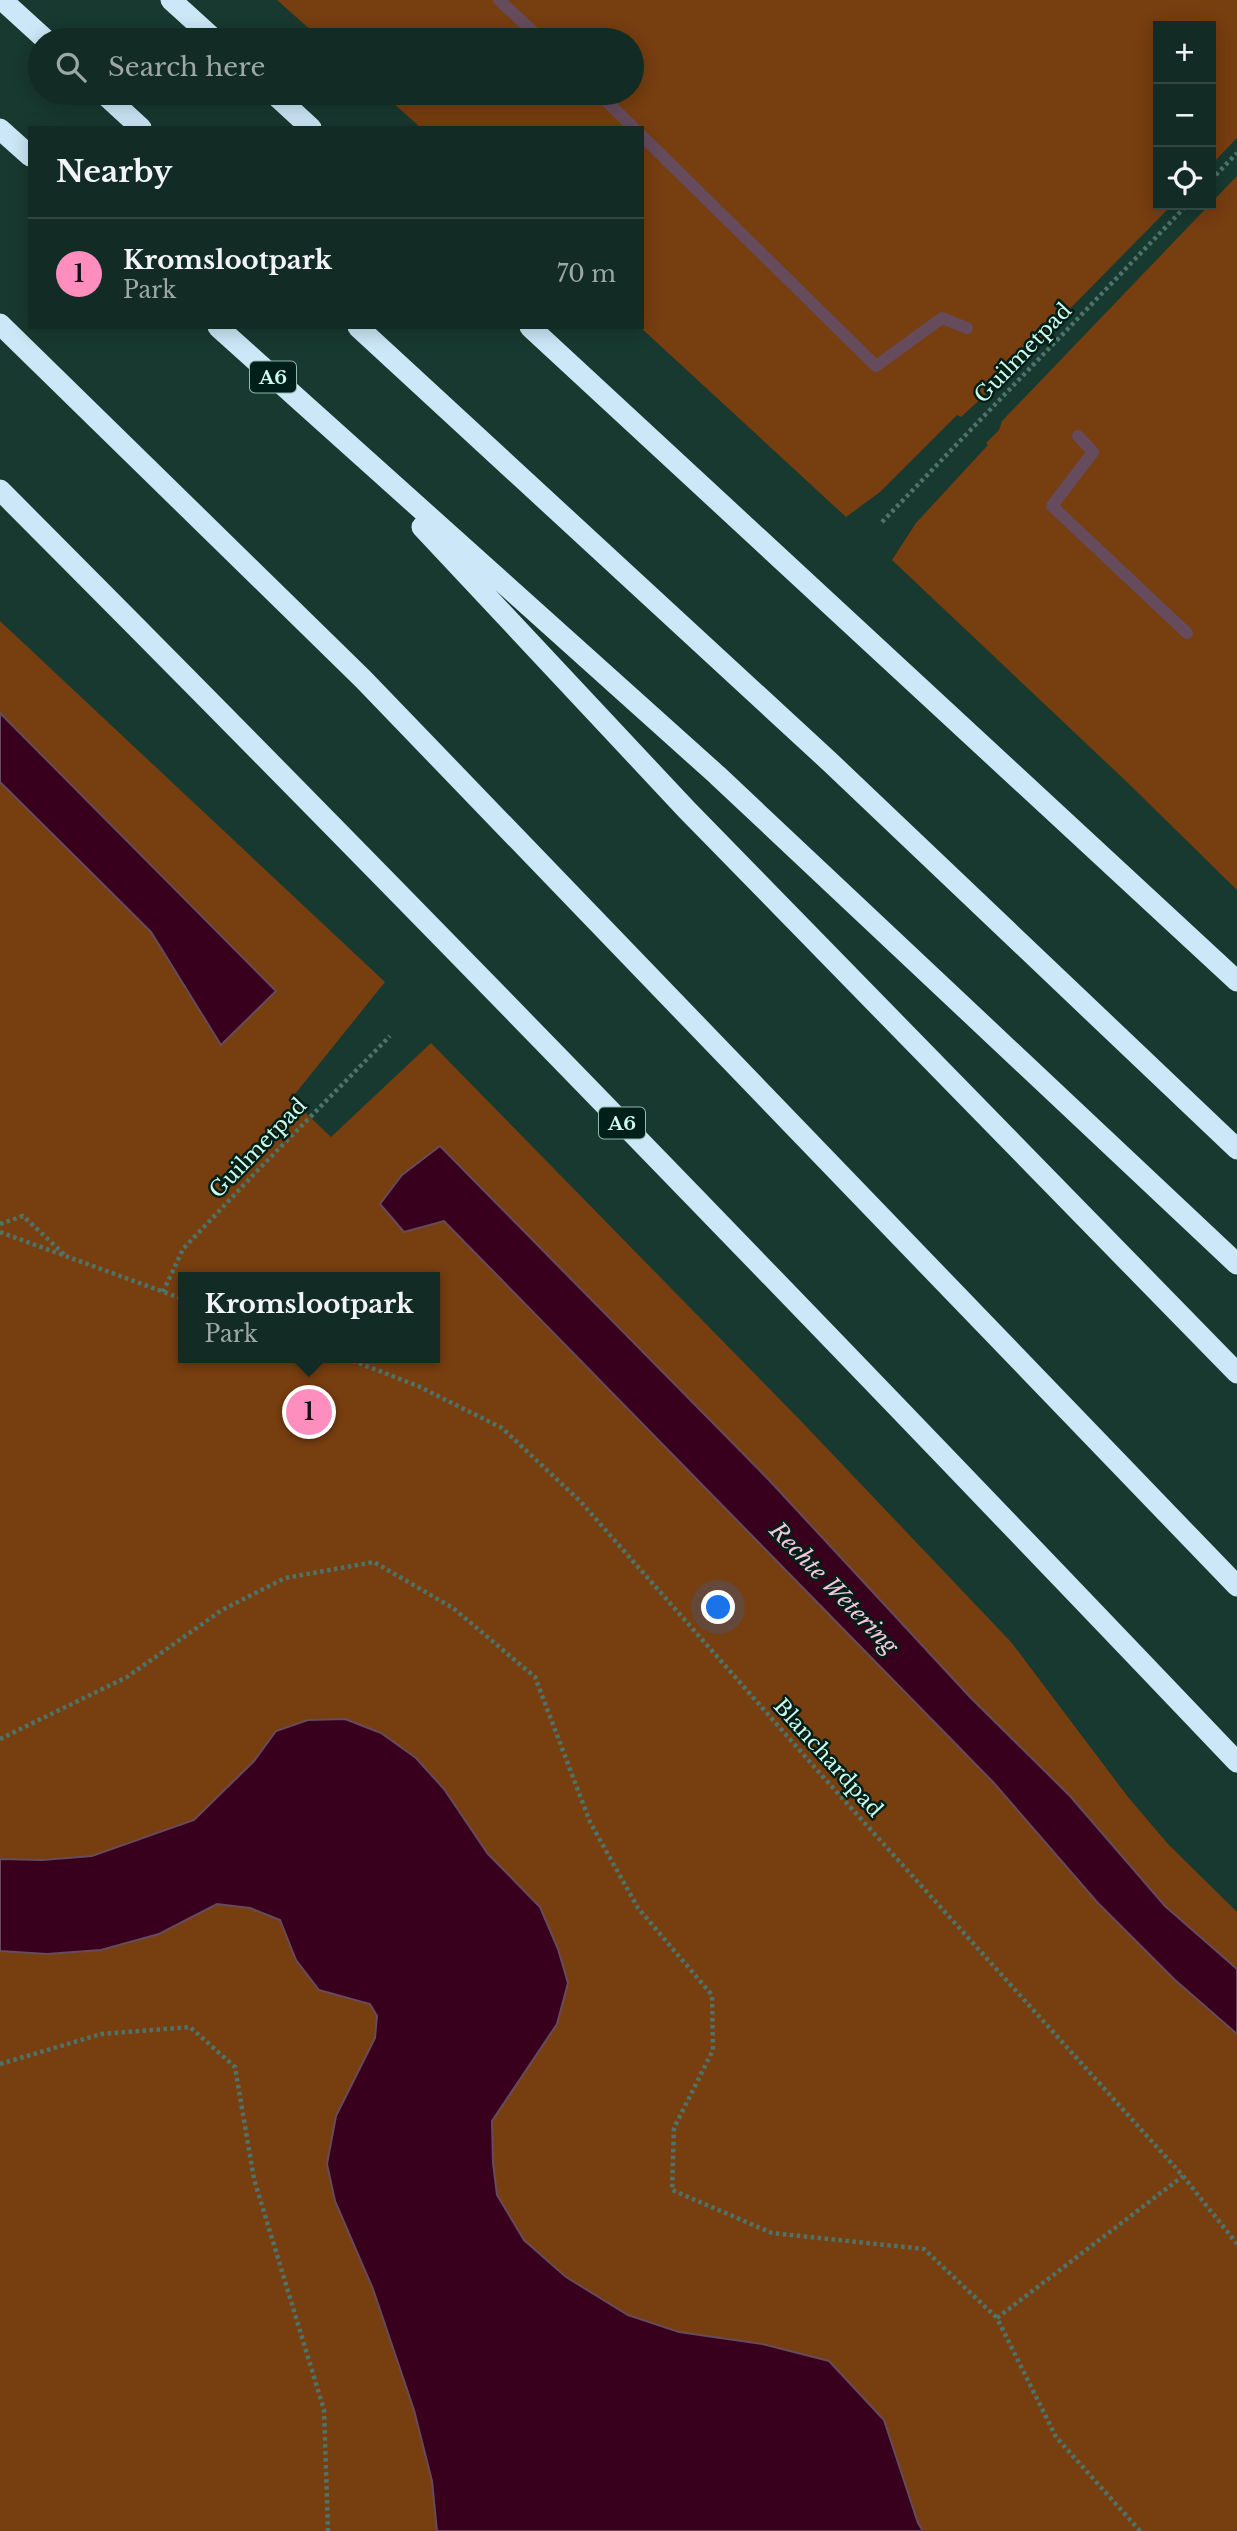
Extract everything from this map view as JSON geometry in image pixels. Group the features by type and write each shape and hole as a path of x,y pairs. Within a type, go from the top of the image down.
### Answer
{"highway":[{"path":"2,0 33,28"},
{"path":"171,0 202,28"},
{"path":"116,105 139,126"},
{"path":"286,105 309,126"},
{"path":"0,129 28,154"},
{"path":"0,324 363,679 1237,1586"},
{"name":"A6","path":"220,329 717,775 1237,1264"},
{"path":"360,329 831,763 1237,1149"},
{"path":"532,329 1237,981"},
{"name":"A6","path":"329,428 686,809 1237,1373"},
{"name":"A6","path":"0,490 304,795 1237,1762"}],"path":[{"path":"1216,175 1237,153"},
{"name":"Guilmetpad","path":"882,522 1182,210"},
{"name":"Guilmetpad","path":"163,1292 183,1249 390,1037"},
{"path":"0,1224 23,1216 68,1258"},
{"path":"0,1232 178,1297"},
{"name":"Blanchardpad","path":"359,1363 418,1386 502,1428 580,1501 825,1779 1183,2176 1237,2244"},
{"path":"0,1739 127,1677 222,1610 285,1578 374,1562 453,1608 535,1677 590,1822 638,1908 712,1995 713,2050 674,2128 672,2190 772,2233 924,2249 997,2318 1056,2437 1140,2531"},
{"path":"0,2064 101,2034 190,2027 235,2067 254,2179 324,2410 328,2531"},
{"path":"997,2318 1183,2176"}],"shaded area":[{"path":"277,0 1237,0 1237,138 1216,160 1216,21 1153,21 1153,210 1167,210 986,394 961,417 957,415 880,492 846,517 642,329 644,126 419,126 395,105 644,105 644,28 308,28"},
{"path":"1237,176 1237,890 892,560 916,523 988,445 986,443 999,430 1002,421 1204,210 1216,210 1216,198"},
{"path":"0,621 385,982 291,1099 331,1137 431,1043 800,1420 1011,1642 1128,1797 1168,1844 1237,1912 1237,1969 1165,1906 1070,1796 970,1697 769,1480 440,1146 402,1175 424,1226 444,1221 822,1606 1237,2003 1237,2531 0,2531 0,782 151,932 202,1013 228,1038 276,991 0,713"}],"water":[{"path":"0,713 276,991 221,1045 151,932 0,782"},
{"name":"Rechte Wetering","path":"440,1146 769,1480 970,1697 1070,1796 1165,1906 1237,1969 1237,2034 1175,1980 1097,1902 993,1782 444,1221 404,1232 380,1204 402,1175"},
{"path":"345,1719 381,1733 416,1758 444,1789 488,1854 540,1907 558,1949 568,1983 557,2024 492,2121 497,2195 524,2240 566,2277 628,2315 679,2332 762,2344 829,2361 884,2420 923,2531 437,2531 432,2481 414,2410 373,2289 335,2201 327,2164 336,2116 375,2038 377,2016 370,2004 319,1990 296,1960 280,1920 250,1908 217,1904 159,1934 101,1950 47,1954 0,1951 0,1859 42,1860 92,1856 194,1820 254,1761 276,1731 308,1720"}],"waterway":[{"path":"499,0 529,28"},
{"path":"610,105 632,126"},
{"path":"644,138 876,366 942,318 967,328"},
{"path":"1078,436 1093,452 1052,506 1187,633"}],"place":[{"name":"Kromslootpark","path":"309,1412"}]}
